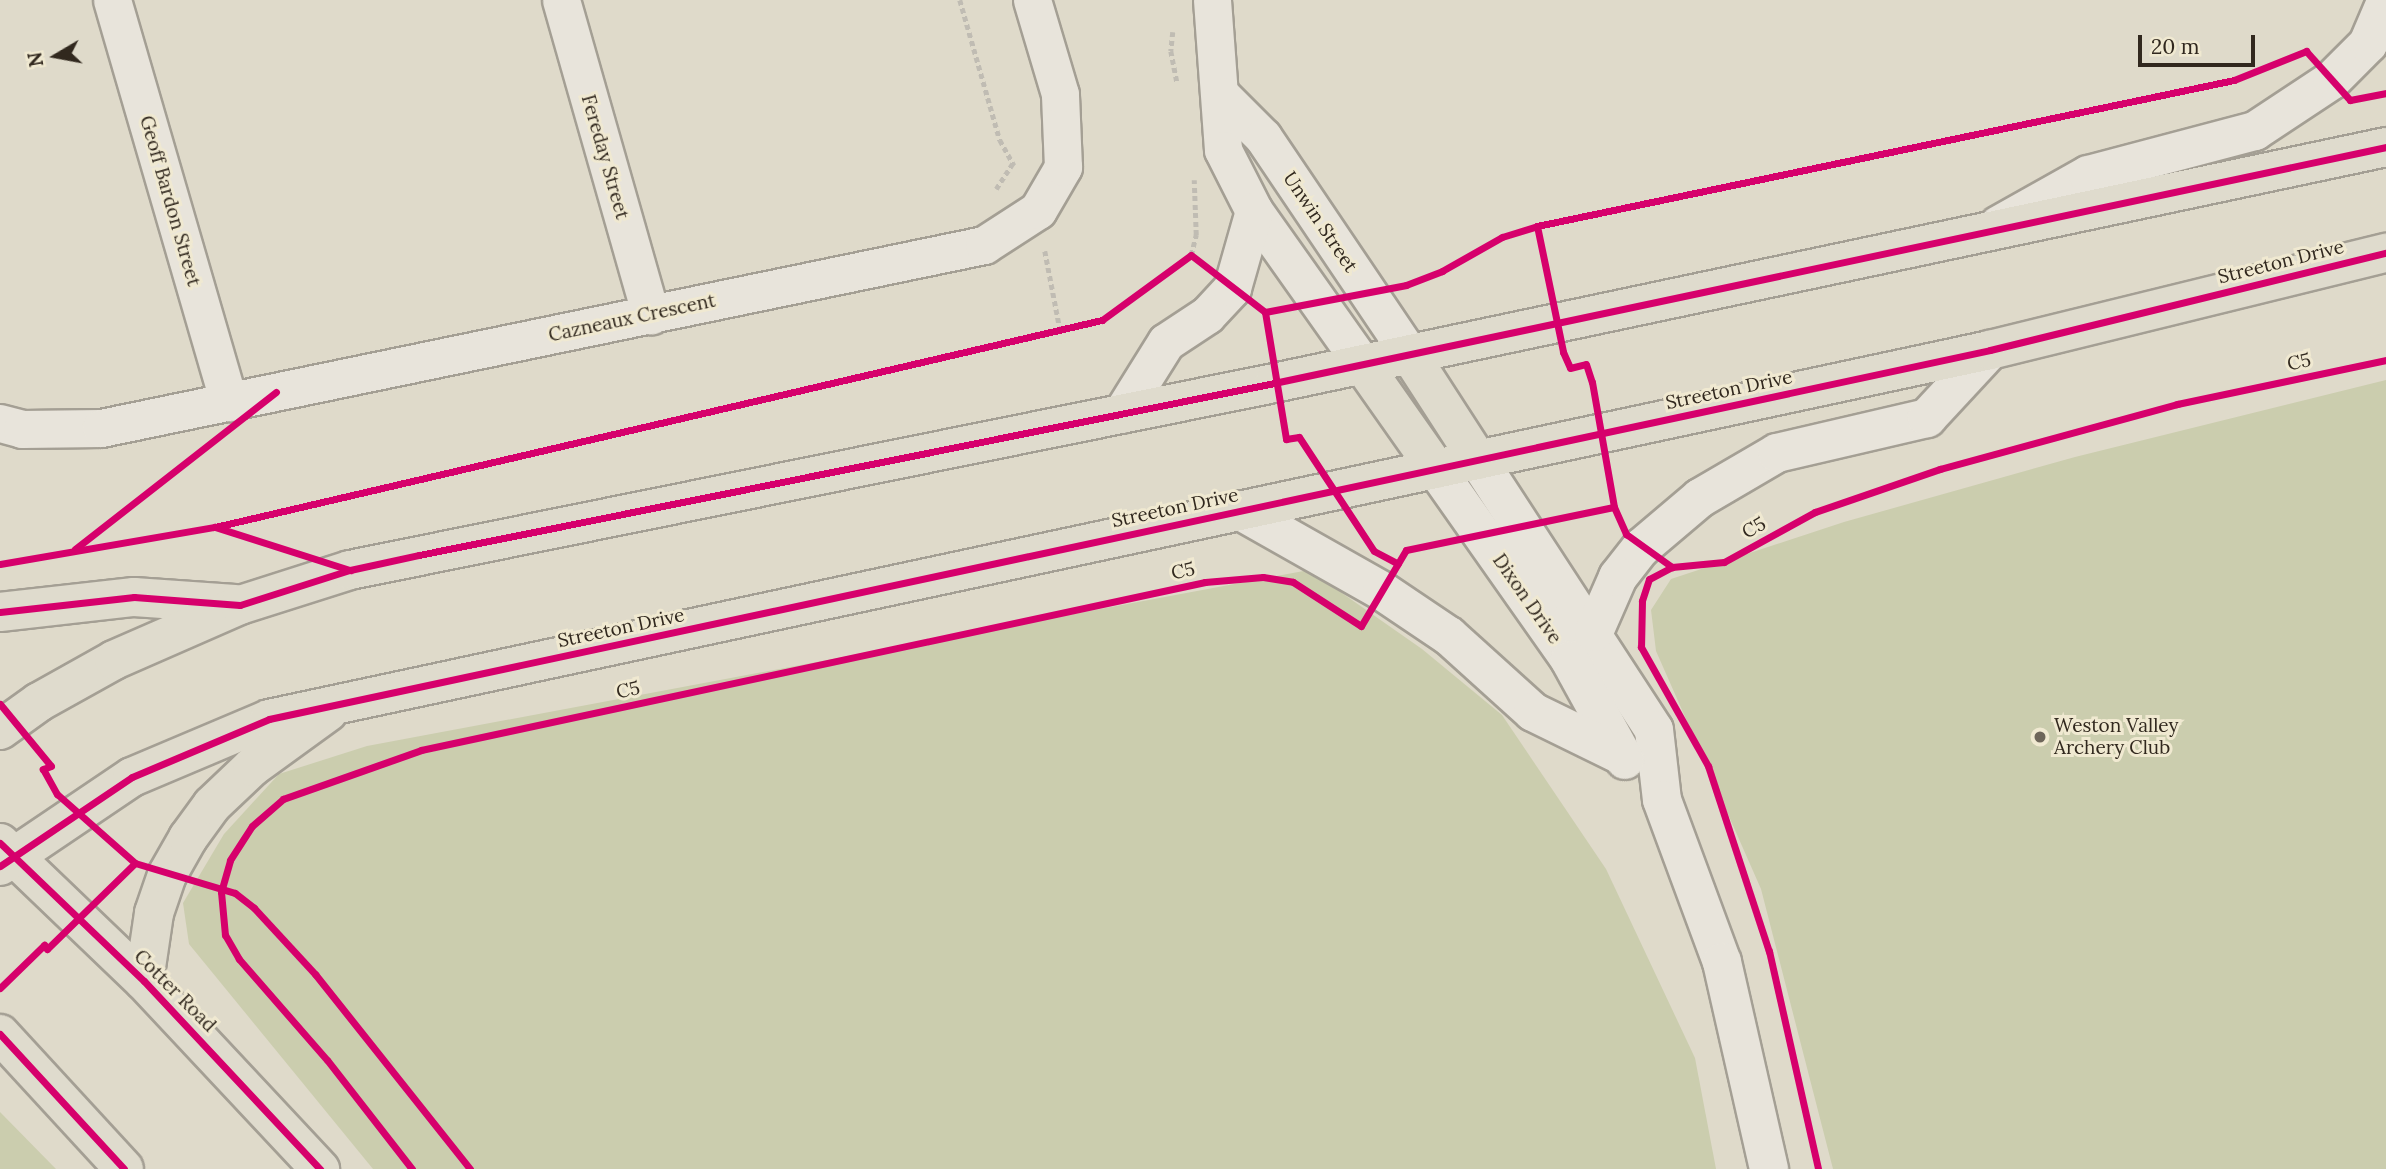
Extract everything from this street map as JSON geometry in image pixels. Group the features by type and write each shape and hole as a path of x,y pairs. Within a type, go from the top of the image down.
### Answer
{"main road":[{"path":"1988,231 2088,175 2255,131 2332,80 2368,44 2384,10"},
{"path":"0,730 39,702 114,660 240,605 361,567 1363,365 2386,147"},
{"path":"2327,266 2386,231"},
{"name":"Streeton Drive","path":"4,855 132,777 269,719 335,707 1990,350 2327,266 2386,254"},
{"path":"1594,632 1618,577 1641,548 1700,498 1777,453 1927,418 1990,350"},
{"name":"Dixon Drive","path":"1410,355 1594,632 1654,730 1662,800 1722,962 1769,1169"},
{"name":"Dixon Drive","path":"1363,365 1570,660 1619,754 1662,800"},
{"path":"1239,510 1382,591 1449,636 1533,712 1619,754"},
{"path":"0,612 134,597 240,605"},
{"path":"144,981 154,914 167,875 188,838 212,805 253,767 335,707"},
{"name":"Cotter Road","path":"4,855 144,981 320,1169"},
{"path":"0,1034 124,1169"}],"street":[{"name":"Geoff Bardon Street","path":"112,0 229,402"},
{"name":"Fereday Street","path":"561,0 650,315"},
{"name":"Cazneaux Crescent","path":"0,423 22,429 101,428 984,245 1038,210 1062,167 1060,94 1032,0"},
{"path":"1212,0 1214,57 1222,96 1223,150 1254,211 1363,365"},
{"name":"Unwin Street","path":"1222,96 1263,137 1410,355"},
{"path":"1121,414 1166,342 1207,315 1232,288 1254,211"}],"path":[{"path":"960,0 1000,140 1038,210 1060,329"},
{"path":"994,192 1013,163"},
{"path":"1180,264 1191,255 1232,288"},
{"path":"1046,332 1070,327"}],"green space":[{"name":"Weston Valley Archery Club","path":"2386,380 2386,1169 1833,1169 1761,889 1656,651 1651,610 1671,579 1844,522 2075,457"},
{"path":"1309,570 1422,649 1502,715 1606,869 1695,1058 1716,1169 373,1169 189,944 183,903 224,834 279,774 367,746"},
{"path":"0,1112 56,1169 0,1169"}],"cycle path":[{"path":"1265,312 1406,285 1442,271 1502,237 1537,226 2234,80 2306,51 2350,100 2386,93"},
{"path":"0,612 134,597 240,605 350,570 419,555 1274,383 2386,147"},
{"name":"C5","path":"1537,226 1563,352 1570,368 1586,364 1592,382 1614,507 1626,534 1672,567 1724,562 1815,512 1940,469 2177,404 2386,360"},
{"path":"0,866 132,777 269,719 1990,350 2386,253"},
{"path":"0,564 215,527 1102,320 1191,255 1265,312 1286,439 1299,437 1374,551 1398,564"},
{"path":"75,549 276,392"},
{"name":"C5","path":"412,1169 327,1060 239,959 225,935 221,892 230,860 252,826 283,799 421,750 1205,582 1263,577 1293,582 1361,626 1406,550 1614,507"},
{"path":"215,527 350,570"},
{"path":"1672,567 1649,579 1642,601 1641,647 1708,766 1769,951 1818,1169"},
{"path":"0,704 51,766 43,769 57,794 135,863 235,893 254,908 315,974 470,1169"},
{"path":"0,843 144,981 320,1169"},
{"path":"0,988 44,945 47,949 135,863"},
{"path":"0,1034 124,1169"}],"place":[{"name":"Weston Valley Archery Club","path":"2040,737"}]}
